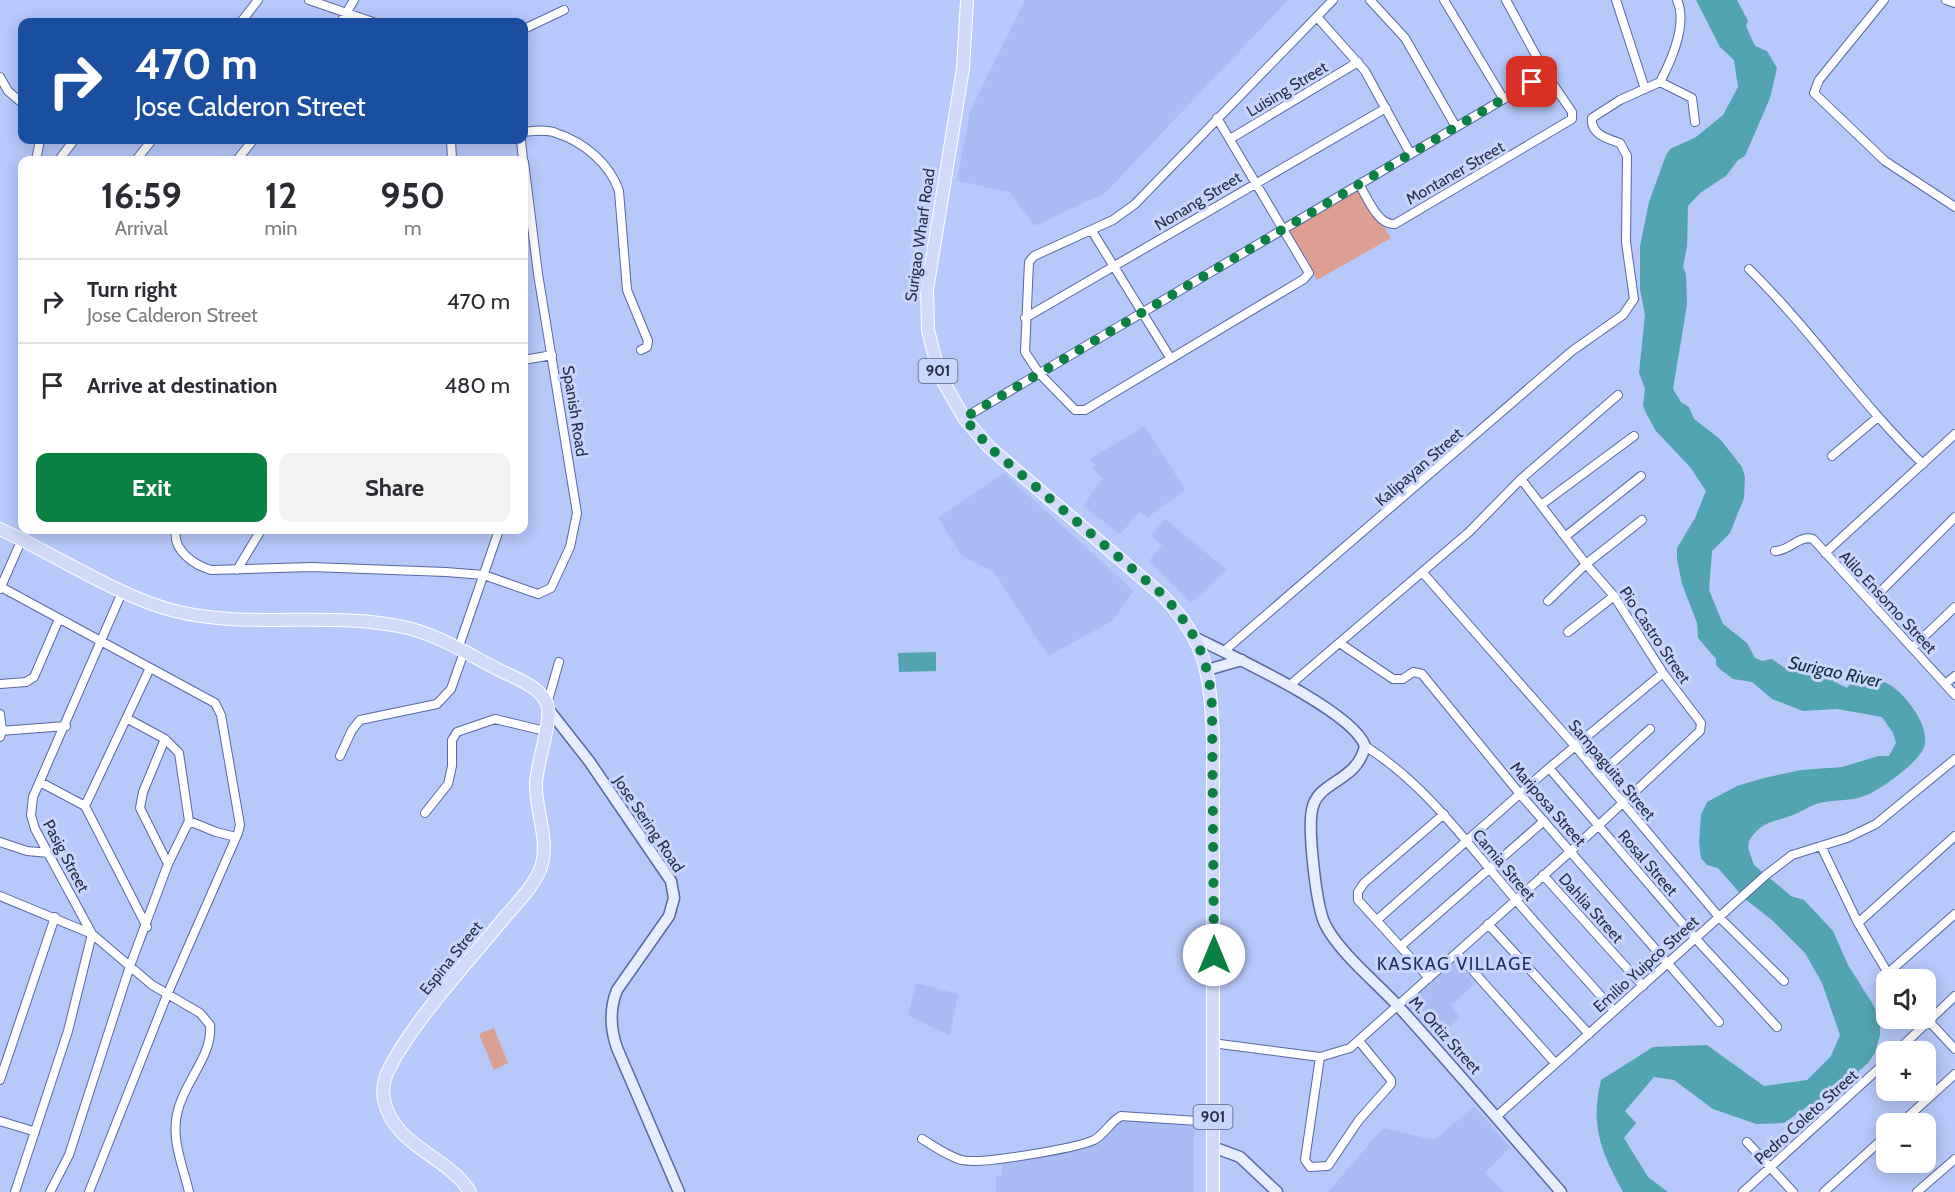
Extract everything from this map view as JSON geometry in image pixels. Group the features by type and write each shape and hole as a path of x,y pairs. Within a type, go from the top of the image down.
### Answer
{"main road":[{"name":"Surigao Wharf Road","path":"967,0 963,68 930,266 926,310 928,330 939,374 964,418 989,447 1162,594 1183,617 1196,638 1207,670 1213,739 1213,1192"},
{"path":"0,529 123,590 174,610 210,617 370,622 403,627 423,633 524,683 541,696 548,707"},
{"name":"Espina Street","path":"470,1192 454,1172 414,1145 398,1129 384,1099 385,1080 405,1044 433,1006 527,891 540,870 544,848 536,788 548,707"}],"street":[{"path":"244,18 258,0"},
{"path":"309,0 362,18"},
{"path":"344,18 354,0"},
{"path":"1217,118 1308,270 1307,277 1081,412 1070,407 1039,373 1025,352 1028,265 1031,259 1113,220 1136,204 1217,118 1334,0"},
{"path":"1370,0 1405,39 1456,127"},
{"path":"1444,0 1503,98"},
{"path":"964,418 1546,74 1506,0"},
{"path":"1616,0 1645,89 1660,82 1678,31 1680,6 1677,0"},
{"path":"1884,0 1819,80 1814,93 1885,161 1955,207"},
{"path":"1946,0 1955,3"},
{"path":"528,27 564,9"},
{"path":"1317,17 1358,62 1410,153"},
{"name":"Luising Street","path":"1230,139 1358,62"},
{"name":"Montaner Street","path":"1359,184 1381,219 1387,224 1395,224 1569,122 1572,112 1546,74"},
{"path":"0,77 8,91 18,100"},
{"path":"1660,82 1692,98 1695,122"},
{"name":"Kalipayan Street","path":"1224,652 1572,351 1623,315 1632,304 1635,292 1626,242 1627,156 1620,143 1604,137 1594,130 1591,123 1592,118 1600,112 1645,89"},
{"name":"Nonang Street","path":"1025,318 1386,108"},
{"path":"528,132 544,130 566,137 600,160 614,176 619,191 627,290 648,341 647,346 641,350"},
{"path":"61,156 71,144"},
{"path":"139,156 149,144"},
{"path":"240,156 250,144"},
{"name":"Spanish Road","path":"484,575 544,594 551,588 570,547 575,529 575,498 528,200"},
{"path":"1092,231 1171,359"},
{"path":"1749,269 1785,305 1878,417 1923,464"},
{"path":"528,359 552,355"},
{"path":"1290,686 1423,573 1469,532 1521,479 1618,395"},
{"path":"1832,456 1878,417"},
{"path":"1825,553 1955,434"},
{"path":"1541,504 1634,436"},
{"path":"1566,536 1641,476"},
{"name":"Pio Castro Street","path":"1320,1057 1340,1053 1359,1041 1571,851 1700,730 1699,719 1663,673 1614,596 1586,564 1521,479"},
{"path":"1870,602 1955,517"},
{"path":"1548,601 1586,564 1642,520"},
{"path":"176,534 175,539 179,547 196,564 211,570 311,567 484,575"},
{"path":"237,570 259,534"},
{"path":"340,756 352,730 360,720 437,704 451,689 498,534"},
{"name":"Alilo Ensomo Street","path":"1775,551 1784,550 1807,537 1813,539 1955,695"},
{"path":"22,539 1,588 210,699 219,708 240,825 167,995 89,1192"},
{"name":"Sampaguita Street","path":"1423,573 1600,774 1719,917 1784,981"},
{"name":"Pasig Street","path":"123,590 66,726 33,797 31,815 35,829 92,934 167,995 207,1019 210,1040 190,1077 177,1110 175,1136 189,1192"},
{"path":"1568,632 1614,596"},
{"path":"1912,648 1955,607"},
{"path":"0,684 26,682 34,677 59,619"},
{"path":"1196,638 1290,686 1347,725 1360,737 1365,746"},
{"name":"Mariposa Street","path":"1341,644 1393,679 1403,680 1413,672 1422,674 1520,794 1719,1022"},
{"path":"1207,670 1242,660"},
{"path":"548,707 559,662"},
{"path":"85,806 128,719 150,668"},
{"path":"1377,920 1549,768 1663,673"},
{"path":"1945,684 1955,676"},
{"name":"Jose Sering Road","path":"548,707 665,871 673,890 673,907 669,916 617,990 613,1001 611,1024 617,1048 679,1192"},
{"path":"0,714 1,733 66,726"},
{"path":"50,1192 75,1139 130,966 147,927 168,864 189,821 181,761 174,747 165,739 128,719"},
{"path":"425,813 450,779 452,740 457,732 495,719 545,731"},
{"path":"1600,774 1650,729"},
{"path":"165,739 143,792 140,808 168,864"},
{"name":"Camia Street","path":"1365,746 1391,765 1444,814 1614,1011"},
{"name":"M. Ortiz Street","path":"1365,746 1356,767 1326,788 1319,795 1312,809 1319,910 1332,936 1398,1005 1561,1192"},
{"name":"Emilio Yuipco Street","path":"1497,1116 1766,875 1792,855 1876,824 1955,759"},
{"name":"Rosal Street","path":"1549,768 1696,939 1777,1027"},
{"path":"40,782 85,806 147,927"},
{"path":"1429,978 1402,945 1358,900 1358,892 1364,883 1444,814"},
{"path":"189,821 236,837"},
{"path":"1402,945 1544,821"},
{"path":"1858,923 1955,836"},
{"path":"0,842 27,851 50,853"},
{"path":"1821,846 1858,923 1886,969"},
{"name":"Dahlia Street","path":"1543,875 1643,986"},
{"path":"0,896 92,934 85,974 68,1031 33,1131 15,1192"},
{"path":"1897,969 1955,914"},
{"path":"0,1080 55,917"},
{"path":"1488,924 1589,1034"},
{"path":"1457,953 1555,1063"},
{"path":"1936,1012 1955,996"},
{"path":"1906,1041 1918,1029"},
{"path":"1936,1029 1955,1049"},
{"path":"1212,1043 1320,1057 1305,1160 1310,1167 1328,1166 1359,1120 1390,1084 1391,1080 1359,1041"},
{"name":"Pedro Coleto Street","path":"1743,1192 1876,1070"},
{"path":"1912,1113 1955,1074"},
{"path":"922,1139 963,1161 985,1160 1084,1143 1099,1137 1121,1116 1213,1122"},
{"path":"0,1121 33,1131"},
{"path":"1747,1142 1793,1192"},
{"path":"1824,1192 1876,1145"},
{"path":"1213,1147 1240,1157 1277,1192"},
{"path":"1917,1192 1955,1159"}],"shaded area":[{"path":"1025,0 1288,0 1105,193 1034,226 1010,192 957,181 970,111"},
{"path":"1696,0 1737,0 1748,21 1746,26 1755,46 1767,51 1777,68 1770,98 1745,156 1738,160 1726,176 1700,193 1688,206 1687,246 1683,267 1686,274 1687,305 1673,389 1681,402 1689,407 1694,419 1720,439 1742,467 1745,477 1744,498 1730,533 1712,551 1709,590 1723,624 1747,643 1755,658 1762,661 1772,659 1783,667 1795,671 1830,675 1833,676 1833,681 1847,688 1850,684 1862,681 1882,681 1898,691 1913,708 1919,718 1925,738 1924,747 1915,760 1900,774 1875,791 1863,797 1812,805 1794,815 1763,826 1749,841 1748,848 1754,865 1791,896 1804,900 1833,931 1848,965 1874,1006 1876,1029 1880,1029 1875,1053 1868,1063 1823,1103 1817,1107 1808,1106 1784,1123 1756,1124 1713,1109 1674,1080 1654,1077 1625,1111 1636,1123 1624,1138 1648,1177 1668,1192 1623,1192 1603,1151 1597,1125 1601,1080 1653,1047 1707,1045 1764,1086 1807,1080 1831,1056 1840,1035 1822,983 1805,953 1772,920 1745,899 1718,868 1707,865 1701,858 1699,842 1701,815 1707,802 1737,786 1764,778 1801,770 1842,767 1878,756 1889,756 1896,743 1893,733 1882,717 1837,709 1803,711 1772,699 1752,682 1733,679 1716,665 1716,659 1698,638 1697,623 1682,584 1677,548 1695,518 1706,491 1690,467 1656,431 1643,406 1645,389 1639,373 1645,315 1640,289 1640,246 1649,202 1666,155 1670,149 1696,137 1723,115 1738,87 1734,60 1720,47"},
{"path":"1359,188 1391,238 1317,280 1288,230"},
{"path":"1145,426 1185,490 1148,517 1140,512 1120,534 1083,506 1103,478 1092,469 1095,464 1090,459"},
{"path":"1004,473 1134,591 1112,621 1048,656 994,572 962,556 938,518"},
{"path":"1165,519 1227,570 1191,603 1149,561 1162,545 1151,535"},
{"path":"936,652 936,671 899,672 898,653"},
{"path":"1455,961 1476,983 1451,1005 1460,1017 1436,1038 1406,1004"},
{"path":"916,983 958,994 950,1036 908,1015"},
{"path":"494,1028 508,1063 494,1070 479,1034"},
{"path":"1474,1107 1510,1147 1485,1173 1504,1192 1328,1192 1383,1128 1434,1140"},
{"path":"1119,1121 1194,1122 1194,1192 996,1192 996,1176 1002,1176 1002,1160 1070,1151 1099,1142"}],"district":[{"name":"KASKAG VILLAGE","path":"1455,964"}],"route":[{"path":"1214,955 1211,688 1196,638 1183,617 1162,594 989,447 964,418 1532,82"}],"water label":[{"name":"Surigao River","path":"1835,672"}]}
